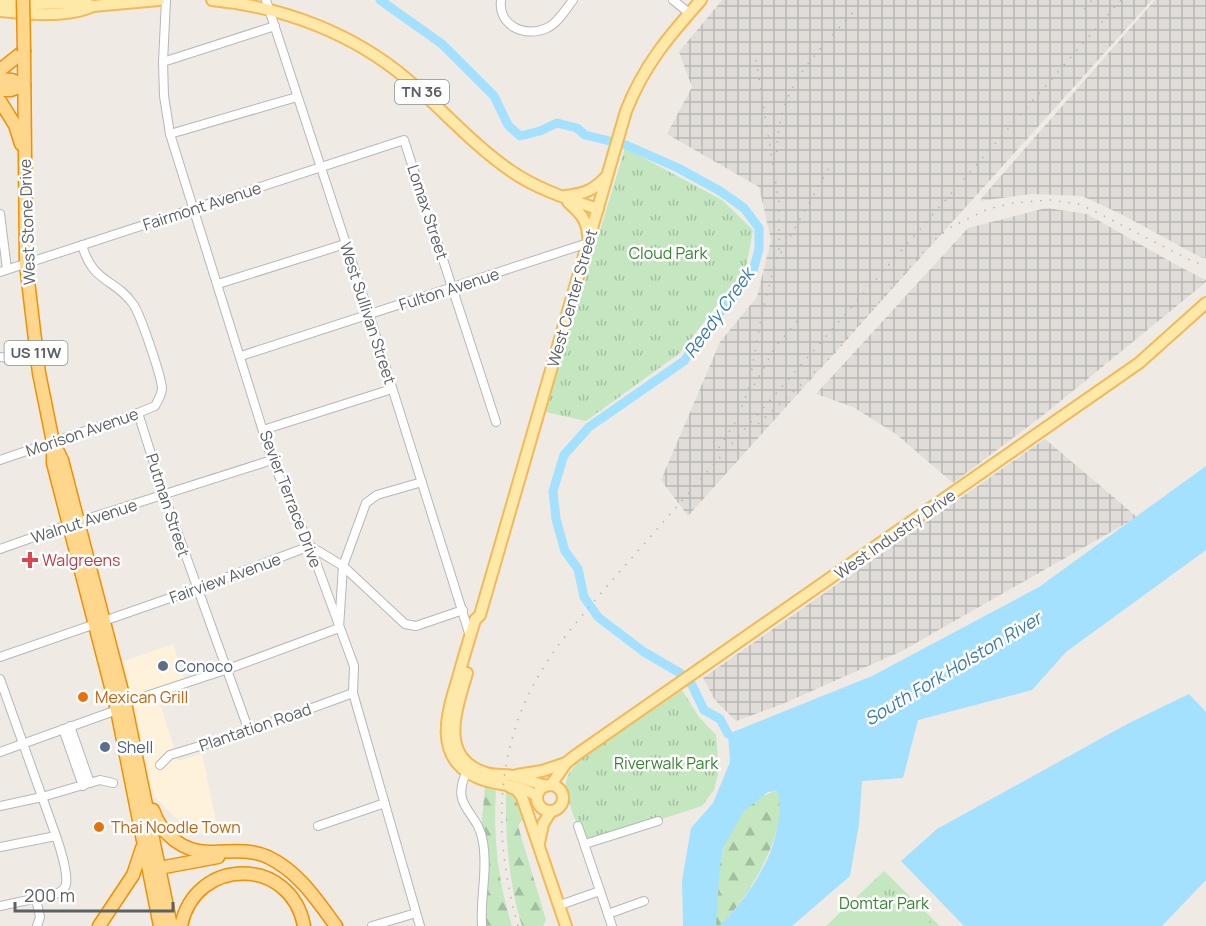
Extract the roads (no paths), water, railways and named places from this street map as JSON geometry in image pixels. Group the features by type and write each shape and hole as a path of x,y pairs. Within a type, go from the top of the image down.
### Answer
{"highway":[{"name":"West Stone Drive","path":"23,0 26,264 39,373 53,442 53,463 74,523 121,707 143,844 160,926"},
{"path":"0,70 24,51"},
{"path":"0,79 12,80 24,85"},
{"path":"0,90 11,90 24,85"},
{"path":"0,101 15,125 24,163"},
{"name":"West Stone Drive","path":"100,622 105,666 112,674 121,707"},
{"path":"121,707 134,762 141,775 155,819 167,834 179,843 200,851 243,850 267,857 280,864 301,880 336,926"},
{"path":"141,775 171,926"},
{"path":"99,926 133,875 143,844"},
{"path":"150,878 159,868 234,854 267,857"},
{"path":"181,926 189,904 200,890 222,876 241,873 260,875 285,890 297,905 304,926"}],"main road":[{"path":"0,2 82,3 93,6 159,0"},
{"name":"TN 36","path":"212,0 267,4 369,51 408,80 510,171 537,186 598,209"},
{"name":"West Center Street","path":"469,769 458,763 449,748 446,724 475,620 480,615 621,129 634,89 647,65 701,0"},
{"path":"0,11 64,13 83,11 93,6"},
{"path":"561,196 587,192 599,185 609,174"},
{"path":"561,196 584,218 588,243"},
{"name":"West Industry Drive","path":"548,785 566,763 576,755 1139,363 1206,303"},
{"name":"West Center Street","path":"469,769 458,748 453,726 482,622 480,615"},
{"name":"West Industry Drive","path":"561,791 562,780 576,755"},
{"path":"469,769 490,775 515,776 542,771 566,763"},
{"path":"469,769 485,781 525,788 543,805 557,810 563,802 561,791 515,776"},
{"path":"507,785 517,790 522,797 566,926"},
{"path":"538,840 543,805 542,788 548,785"}],"street":[{"name":"Sevier Terrace Drive","path":"166,0 164,96 170,134 272,460 310,546 354,666 353,693 420,926"},
{"path":"501,0 502,14 507,24 520,31 546,28 573,0"},
{"path":"673,0 689,13"},
{"name":"West Sullivan Street","path":"267,4 369,314 470,637"},
{"path":"163,62 275,26"},
{"path":"170,134 297,97"},
{"name":"Fairmont Avenue","path":"4,271 404,140"},
{"name":"Lomax Street","path":"404,140 496,422"},
{"path":"0,214 4,271"},
{"name":"Fulton Avenue","path":"241,356 588,243"},
{"path":"218,284 345,244"},
{"name":"Morison Avenue","path":"0,460 155,406 162,389 140,318 133,304 92,268 82,245"},
{"path":"0,357 18,359"},
{"path":"263,430 392,389"},
{"name":"Putman Street","path":"138,413 196,589 228,669 249,731"},
{"name":"Walnut Avenue","path":"0,549 272,460"},
{"path":"0,752 339,627 343,566 366,503 377,495 422,482"},
{"path":"310,546 343,566 405,624 416,626 463,610 480,615"},
{"name":"Fairview Avenue","path":"0,657 196,589 310,546"},
{"path":"0,679 56,836 65,876 65,887 59,893 0,906"},
{"name":"Plantation Road","path":"159,765 170,755 249,731 353,693"},
{"path":"67,728 87,784"},
{"path":"469,769 461,794 462,803 481,831 483,842 485,857 482,926"},
{"path":"0,806 42,797 100,780 113,783"},
{"path":"318,826 385,803"},
{"path":"585,844 657,821"},
{"path":"578,825 612,926"},
{"path":"0,847 56,836"},
{"path":"560,905 600,891"},
{"path":"36,899 40,917 37,926"},
{"path":"608,914 644,901"},
{"path":"372,926 416,913"}],"water":[{"name":"South Fork Holston River","path":"1206,466 1206,550 1066,652 1032,690 918,720 903,778 862,781 859,824 850,876 792,926 683,926 682,881 691,828 713,803 730,762 728,734 872,676 1039,587","holes":["777,791 778,826 767,860 740,903 720,925 716,925 723,848 744,811 768,792"]},
{"path":"1189,694 1206,712 1206,880 1162,926 964,926 901,861 937,829 1129,723"}],"waterway":[{"name":"Reedy Creek","path":"380,0 442,44 494,96 508,125 520,136 540,131 557,123 577,128 585,135 626,145 678,168 720,191 744,208 759,228 759,249 753,271 684,361 589,427 564,455 553,491 556,519 565,551 578,569 584,597 598,617 644,652 680,673 692,685 704,710 720,719 728,734"}],"railway":[{"path":"1084,9 1092,0"},
{"path":"518,926 504,859 503,792 507,760 515,728 528,696 551,655 601,593 1121,0"},
{"path":"777,152 779,128 791,90 813,58 855,10"},
{"path":"719,448 736,421 748,391 762,313 779,249 779,203 755,53"},
{"path":"781,253 831,164"},
{"path":"758,424 831,357 933,241 951,227 988,209 1013,203 1051,200 1078,204 1206,266"},
{"path":"754,385 776,346 799,319"}],"place":[{"name":"Walgreens","path":"30,560"},
{"name":"Conoco","path":"163,666"},
{"name":"Mexican Grill","path":"83,697"},
{"name":"Shell","path":"105,747"},
{"name":"Thai Noodle Town","path":"99,827"}],"park label":[{"name":"Cloud Park","path":"668,253"},
{"name":"Riverwalk Park","path":"666,763"},
{"name":"Domtar Park","path":"884,903"}]}
